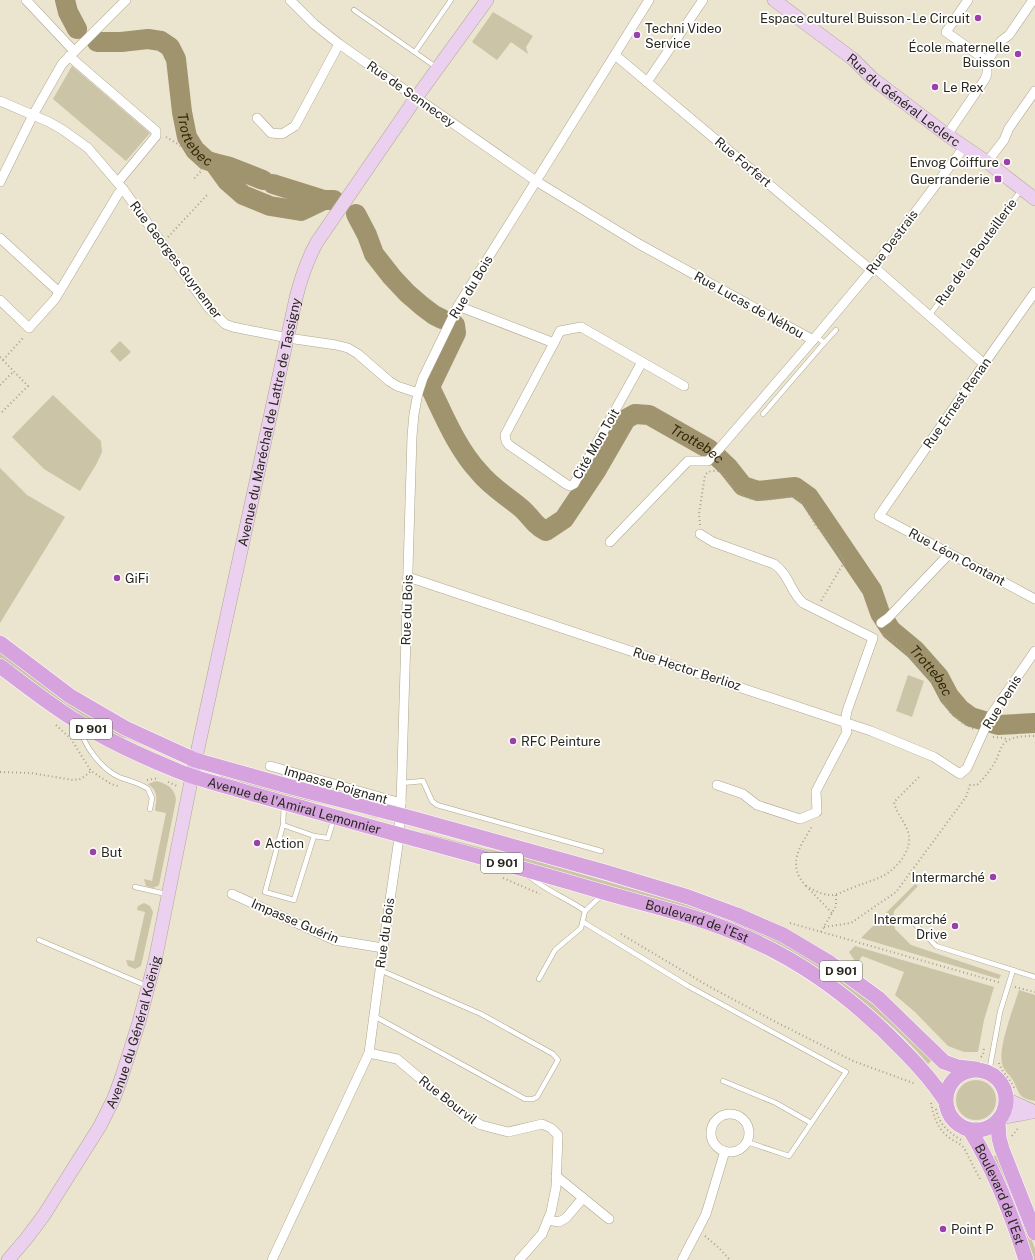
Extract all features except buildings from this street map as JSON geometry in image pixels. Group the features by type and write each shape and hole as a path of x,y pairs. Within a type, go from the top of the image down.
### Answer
{"main road":[{"name":"Avenue de l'Amiral Lemonnier","path":"0,643 70,696 125,728 195,760 302,790 401,809"},
{"name":"Avenue de l'Amiral Lemonnier","path":"0,666 81,724 117,744 176,770 284,803 398,835"},
{"name":"Avenue de l'Amiral Lemonnier","path":"117,744 127,744 183,765 187,765 195,760"},
{"name":"Avenue de l'Amiral Lemonnier","path":"192,776 208,770 286,791 295,792 302,790"},
{"name":"Boulevard de l'Est","path":"401,809 688,897 738,915 783,935 830,963 878,998 944,1062 951,1066 958,1067 981,1066"},
{"name":"Boulevard de l'Est","path":"398,835 670,910 745,936 772,949 818,976 866,1013 928,1077 945,1100"},
{"path":"981,1066 999,1080 1005,1092 1011,1095 999,1120 992,1126 978,1131 962,1128 955,1123 946,1108 945,1100 948,1086 957,1076 981,1066"},
{"name":"Boulevard de l'Est","path":"999,1120 999,1138 1002,1149 1035,1233"},
{"name":"Boulevard de l'Est","path":"970,1130 981,1148 1001,1190 1019,1235 1026,1260"}],"street":[{"path":"0,300 29,328 55,299 118,194 121,186 156,136 156,132 71,54 26,0"},
{"path":"0,182 62,64 126,0"},
{"name":"Rue de Sennecey","path":"290,0 314,24 339,44 536,181"},
{"name":"Avenue du Maréchal de Lattre de Tassigny","path":"192,776 302,275 317,242 416,98 487,0"},
{"name":"Rue du Bois","path":"272,1260 369,1053 398,845 401,809 412,436 414,414 422,378 458,306 649,0"},
{"path":"648,82 703,0"},
{"name":"Rue du Général Leclerc","path":"774,0 852,59 872,78 1035,199"},
{"path":"968,0 946,32 987,61"},
{"path":"947,135 985,80 987,74 987,61 1001,41 1009,34 1033,0"},
{"path":"257,118 272,133 282,134 295,126 339,44"},
{"name":"Rue Forfert","path":"615,55 872,269"},
{"path":"987,162 1004,140 1009,128 1035,91"},
{"name":"Rue Georges Guynemer","path":"0,101 58,127 78,140 96,157 121,186 208,307 224,324 288,338 315,341 348,348 358,354 397,386 418,393"},
{"name":"Rue Destrais","path":"815,338 872,269 964,146"},
{"name":"Rue Lucas de Néhou","path":"536,181 638,244 815,338 708,461 688,461 610,542"},
{"path":"0,238 59,292"},
{"name":"Rue de la Bouteillerie","path":"872,269 984,364"},
{"name":"Rue Ernest Renan","path":"879,516 1035,292"},
{"path":"458,306 554,343"},
{"name":"Cité Mon Toit","path":"642,362 574,484 570,486 566,484 509,445 506,441 505,435 560,331 581,327 684,386"},
{"name":"Rue Léon Contant","path":"879,516 1035,599"},
{"path":"700,534 714,542 774,564 780,568 786,576 797,598 803,603 873,638 847,711 845,722 847,732 816,791 817,812 800,819 757,805 743,794 717,785"},
{"path":"884,621 949,554"},
{"name":"Rue Hector Berlioz","path":"408,577 871,731 934,757 960,774"},
{"name":"Rue Denis","path":"960,774 967,768 991,715 1035,651"},
{"name":"Impasse Poignant","path":"270,766 401,809"},
{"name":"Avenue du Général Koënig","path":"8,1260 26,1239 66,1183 104,1119 122,1076 140,1022 149,987 192,776"},
{"name":"Impasse Guérin","path":"232,894 334,940 383,948"},
{"name":"Rue Bourvil","path":"369,1053 397,1060 465,1116 481,1125 508,1132 542,1124 551,1128 558,1135 556,1187 551,1212 542,1234 519,1260"},
{"path":"1011,1095 1034,1112"},
{"path":"999,1120 1034,1112"},
{"path":"726,1114 737,1115 743,1118 749,1129 747,1142 743,1147 731,1152 720,1148 716,1144 712,1134 713,1125 716,1120 726,1114"},
{"path":"682,1260 706,1214 725,1151"},
{"path":"556,1176 609,1219"},
{"path":"548,1220 559,1222 566,1218 583,1198"}],"lane":[{"path":"414,52 451,0"},
{"path":"354,10 438,68"},
{"name":"Rue de la Bouteillerie","path":"929,316 1022,188"},
{"path":"763,414 836,330"},
{"path":"815,338 824,343"},
{"path":"81,724 81,734 92,754 104,767 118,776 145,786 148,789 152,798 150,809"},
{"path":"402,783 423,781 432,801 437,805 601,852"},
{"path":"284,803 283,825 265,892 294,900 314,836"},
{"path":"283,825 314,836 328,838 334,817"},
{"path":"520,868 535,882 586,911"},
{"path":"135,887 168,895"},
{"path":"538,979 555,950 581,928 586,911 605,892"},
{"path":"583,922 688,986 846,1072 789,1156 747,1142"},
{"path":"915,924 936,946 1035,977"},
{"path":"39,940 149,987"},
{"path":"374,1016 525,1099 533,1100 537,1096 558,1060 554,1054 481,1014 380,970"},
{"path":"981,1066 992,1055 1000,1012 1013,970"},
{"path":"723,1081 776,1103 811,1123"}],"path":[{"path":"156,132 181,146 199,163 202,170 193,180"},
{"path":"162,243 207,195"},
{"path":"2,360 23,338"},
{"path":"0,358 28,386 0,414"},
{"path":"0,385 14,371"},
{"path":"700,534 699,514 707,473 719,470 726,475 737,492 753,500 797,497 805,506 815,525 833,544 844,563 816,609"},
{"path":"883,634 895,642 923,670 936,685 950,711 961,722 982,734 1008,740"},
{"path":"55,724 71,738 87,766"},
{"path":"824,926 851,923 896,892 966,797 970,785 977,785 995,762 1002,746 1008,740 1019,737 1035,736"},
{"path":"0,772 31,773 73,780 80,779 91,770"},
{"path":"806,886 822,894 830,896 886,876 891,872 907,852 909,838 907,828 895,808 894,802 920,776"},
{"path":"142,781 156,778 162,779"},
{"path":"168,782 179,786"},
{"path":"817,812 813,825 800,846 795,864 801,880 832,913"},
{"path":"499,876 542,895"},
{"path":"836,895 836,906 821,932 1035,992"},
{"path":"620,934 710,987 776,1023 853,1061 919,1086"},
{"path":"999,990 1002,983"},
{"path":"981,1066 984,1048"},
{"path":"992,1055 999,1055 1000,1066 1012,1082 1011,1095"},
{"path":"930,1099 933,1117 939,1127 946,1135 962,1146 977,1173"},
{"path":"697,1231 719,1248 730,1260"}],"shaded area":[{"path":"493,12 533,36 526,47 528,54 511,42 497,60 472,42"},
{"path":"72,66 150,133 126,161 53,99"},
{"path":"120,341 131,352 120,362 110,351"},
{"path":"53,395 101,441 102,452 80,491 44,469 12,437"},
{"path":"0,468 27,495 65,517 0,623"},
{"path":"0,652 58,695 94,719 124,735 174,758 126,738 114,736 57,701 0,658"},
{"path":"908,675 924,681 912,717 896,711"},
{"path":"220,775 378,815 377,818 348,809 300,799 219,778"},
{"path":"156,781 163,783 172,789 176,800 159,885 153,888 146,886 144,879 152,881 166,813 155,810 156,795 154,789 148,784"},
{"path":"425,833 486,849 508,853 684,904 730,919 765,934 814,961 882,1009 933,1059 928,1064 884,1019 851,993 800,958 425,836"},
{"path":"915,884 918,886 894,911 893,922 895,929 911,945 1001,975 999,979 861,938"},
{"path":"144,903 150,906 153,912 141,966 135,969 128,966 126,960 134,961 145,912 137,910 138,906"},
{"path":"855,946 994,987 984,1020 978,1052 964,1052 948,1046 915,1012 895,995 904,972 862,956 857,964 849,952"},
{"path":"1019,990 1035,995 1035,1101 1026,1099 1021,1095 1002,1063 1001,1056 1004,1037"},
{"path":"972,1080 980,1080 987,1083 993,1089 996,1100 993,1111 987,1117 980,1120 972,1120 965,1117 959,1111 956,1104 956,1096 959,1089 965,1083"},
{"path":"997,1155 1028,1229 1035,1249 1035,1260 1033,1260 1030,1249 992,1157"}],"waterway":[{"name":"Trottebec","path":"65,0 68,12 77,29"},
{"name":"Trottebec","path":"97,42 121,42 148,39 161,41 170,47 176,59 182,112 187,137 195,150 206,160 214,163 227,181 243,195 270,206 301,211 324,200 334,200"},
{"path":"214,163 230,167 263,180"},
{"path":"273,184 324,200"},
{"name":"Trottebec","path":"356,214 367,235 374,254 392,277 422,306 442,319"},
{"name":"Trottebec","path":"455,325 456,333 430,387 452,431 471,463 489,482 521,508 541,528 546,531 564,519 596,471 626,419 635,414 649,415 709,449 728,467 743,486 758,491 795,487 809,497 872,590 880,613 891,630 915,650 939,677 949,696 960,709 971,717 998,725 1035,723"}],"place":[{"name":"Espace culturel Buisson - Le Circuit","path":"978,18"},
{"name":"Techni Video Service","path":"637,35"},
{"name":"École maternelle Buisson","path":"1018,54"},
{"name":"Le Rex","path":"935,87"},
{"name":"Envog Coiffure","path":"1007,162"},
{"name":"Guerranderie","path":"998,179"},
{"name":"GiFi","path":"117,578"},
{"name":"RFC Peinture","path":"513,741"},
{"name":"Action","path":"257,843"},
{"name":"But","path":"93,852"},
{"name":"Intermarché","path":"993,877"},
{"name":"Intermarché Drive","path":"955,926"},
{"name":"Point P","path":"943,1229"}]}
